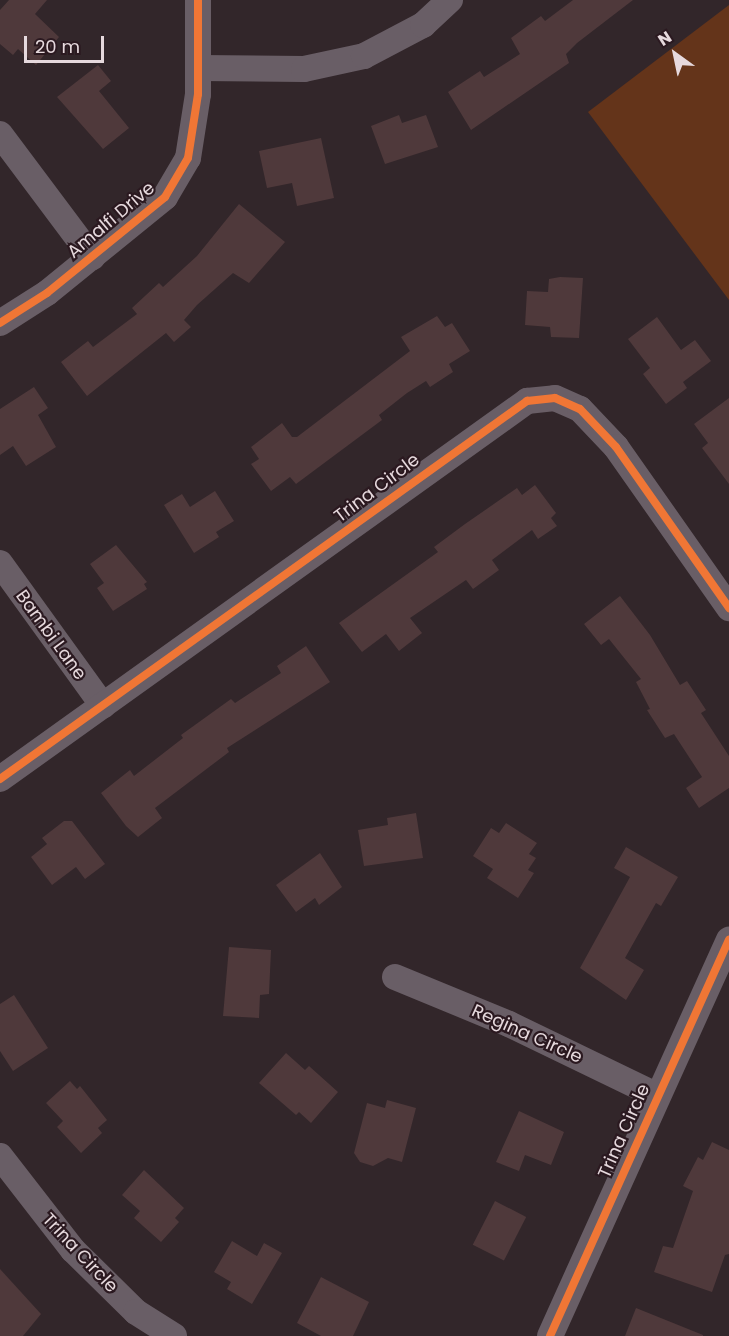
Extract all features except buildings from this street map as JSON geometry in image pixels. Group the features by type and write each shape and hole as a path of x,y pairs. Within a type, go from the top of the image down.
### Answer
{"street":[{"name":"Amalfi Drive","path":"0,323 92,257 165,197 188,158 199,68 198,0"},
{"path":"199,68 304,69 364,56 423,25 450,0"},
{"path":"0,134 92,257"},
{"name":"Trina Circle","path":"0,779 527,402 555,398 580,409 616,447 729,608"},
{"name":"Bambi Lane","path":"0,563 103,706"},
{"name":"Trina Circle","path":"550,1336 656,1095 729,939"},
{"name":"Regina Circle","path":"395,977 509,1024 656,1095"},
{"name":"Trina Circle","path":"0,1156 74,1250 136,1311 174,1336"}],"shaded area":[{"path":"729,5 729,300 588,112"}],"cycle path":[{"path":"0,323 47,293 165,197 188,158 198,94 198,0"},
{"path":"0,779 527,401 555,398 580,409 616,447 729,608"},
{"path":"550,1336 729,939"}]}
